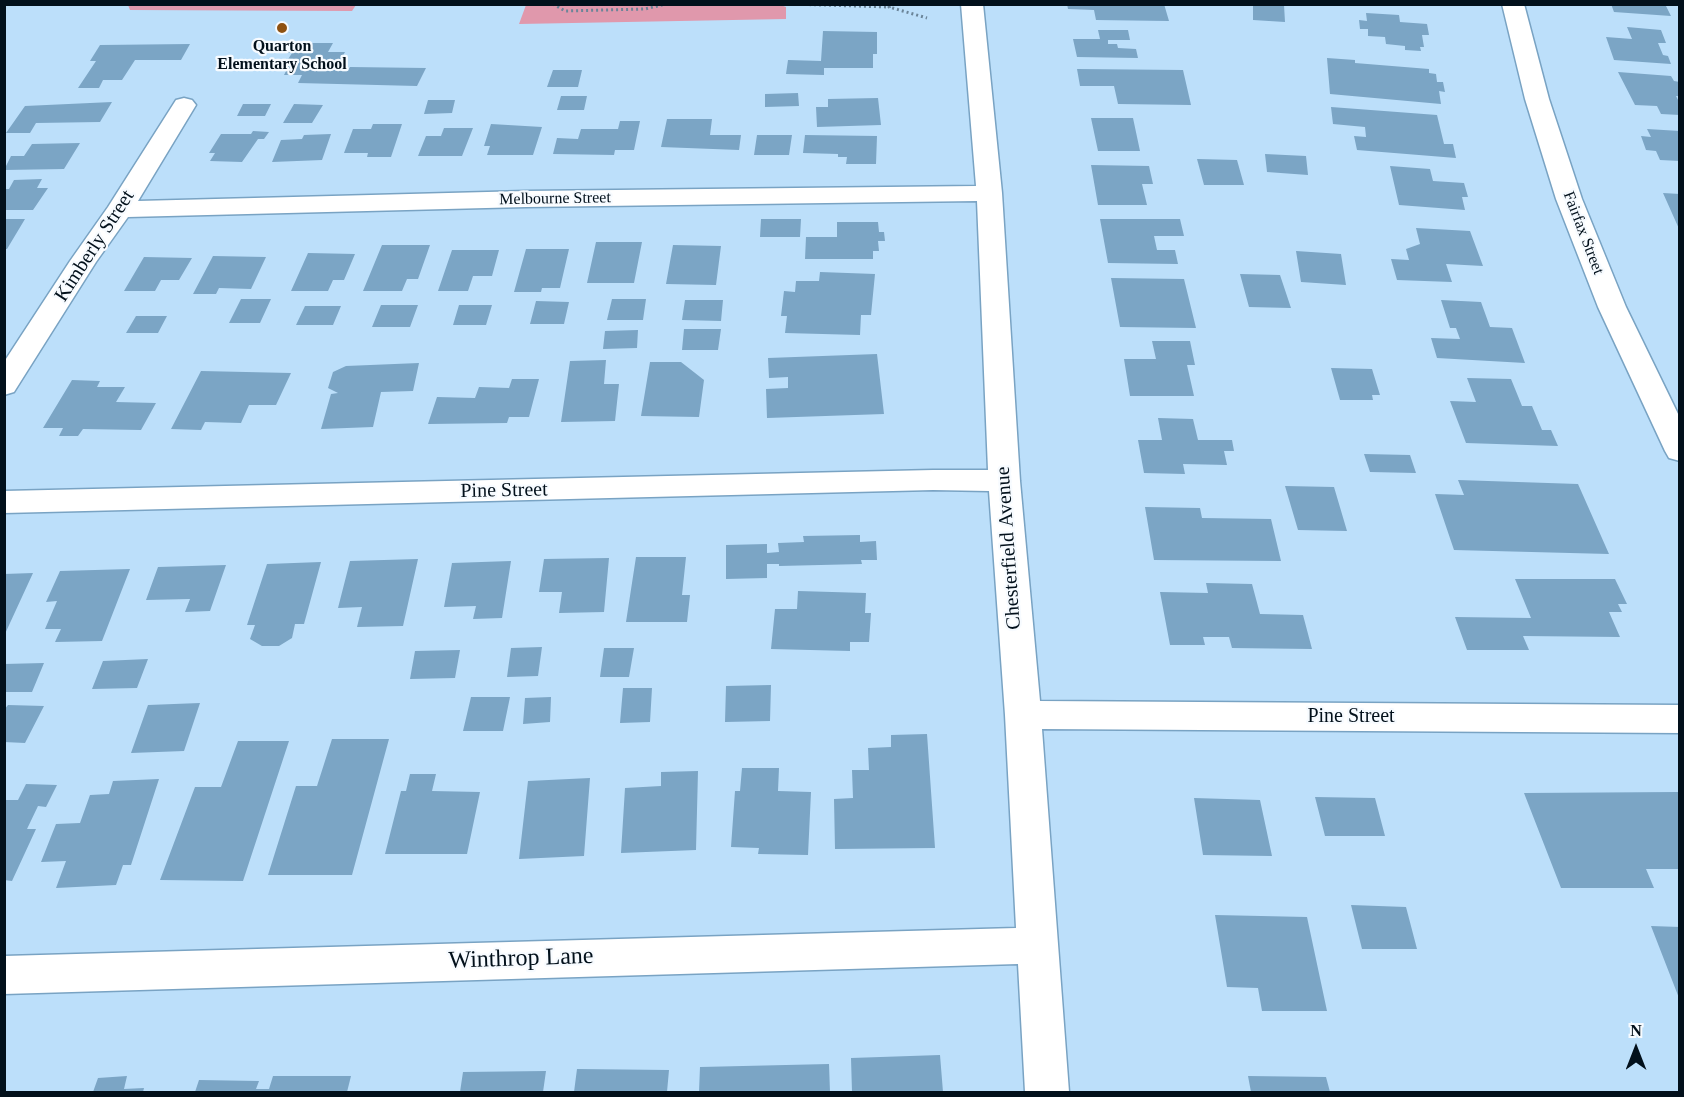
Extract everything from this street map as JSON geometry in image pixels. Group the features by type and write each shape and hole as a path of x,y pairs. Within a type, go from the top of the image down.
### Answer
{"street":[{"name":"Chesterfield Avenue","path":"972,4 990,193 1004,481 1023,715 1047,1092"},
{"name":"Fairfax Street","path":"1513,4 1537,99 1569,199 1612,306 1680,452"},
{"name":"Kimberly Street","path":"4,386 83,261 120,209 184,105"},
{"name":"Melbourne Street","path":"120,209 538,199 990,193"},
{"name":"Pine Street","path":"4,502 933,480 1004,481"},
{"name":"Pine Street","path":"1023,715 1680,719"},
{"name":"Winthrop Lane","path":"4,975 1036,945"}],"path":[{"path":"553,4 565,11 645,9 666,4"},
{"path":"789,4 889,7 927,18"},
{"path":"889,7 895,4"}],"shaded area":[{"path":"778,4 786,7 786,19 519,24 526,5"},
{"path":"128,5 356,5 352,11 130,10"}],"building":[{"path":"1067,4 1164,4 1169,21 1096,20 1094,10 1068,9"},
{"path":"1253,4 1284,5 1285,22 1253,20"},
{"path":"1611,4 1665,4 1671,16 1614,12"},
{"path":"1366,13 1399,15 1400,22 1427,24 1429,35 1422,35 1424,47 1420,47 1421,51 1405,50 1405,46 1386,44 1385,37 1368,36 1368,29 1360,29 1359,20 1367,21"},
{"path":"1627,27 1661,30 1666,43 1658,43 1663,55 1668,56 1671,64 1614,60 1606,37 1632,39"},
{"path":"1098,30 1128,30 1130,40 1108,40 1108,44 1117,44 1118,48 1136,49 1138,58 1077,57 1073,39 1100,39"},
{"path":"823,31 877,32 877,54 873,54 873,68 824,68 824,75 786,74 788,60 821,61"},
{"path":"292,43 333,43 328,52 345,52 335,70 348,70 350,67 426,68 417,86 298,83 302,75 284,75 287,69 282,69 292,53 286,53"},
{"path":"190,44 181,60 135,60 122,80 103,80 99,88 78,88 96,61 90,61 100,45"},
{"path":"1327,58 1355,60 1355,63 1429,69 1429,73 1436,74 1437,82 1443,82 1445,92 1439,91 1441,104 1330,94"},
{"path":"1077,69 1183,70 1191,105 1118,104 1114,86 1080,86"},
{"path":"553,70 582,70 578,87 547,87"},
{"path":"1618,72 1671,76 1674,81 1680,82 1680,96 1676,96 1680,104 1680,115 1661,114 1657,106 1635,105"},
{"path":"798,93 799,106 765,107 765,94"},
{"path":"561,96 587,96 584,110 557,110"},
{"path":"878,98 881,125 817,127 816,107 828,107 828,99"},
{"path":"428,100 455,100 452,113 424,114"},
{"path":"112,102 100,122 36,123 30,133 6,133 25,106"},
{"path":"243,104 271,104 265,116 237,116"},
{"path":"294,104 323,105 312,123 283,123"},
{"path":"1331,107 1437,115 1444,144 1453,144 1456,158 1357,150 1354,136 1366,137 1365,127 1333,124"},
{"path":"1091,118 1133,118 1140,151 1098,151"},
{"path":"667,119 712,119 710,135 741,135 739,150 661,147"},
{"path":"620,121 640,121 634,150 615,150 614,155 553,154 557,138 578,139 581,129 618,129"},
{"path":"373,124 402,124 391,157 367,157 368,153 344,153 353,129 371,129"},
{"path":"491,124 542,127 533,155 487,155 490,146 484,146"},
{"path":"444,128 473,128 462,156 418,156 426,136 441,136"},
{"path":"1647,129 1680,131 1680,161 1660,160 1656,151 1646,150 1641,136 1651,137"},
{"path":"253,131 269,132 264,139 258,139 242,162 210,161 215,153 209,153 221,134 251,134"},
{"path":"331,134 322,160 272,162 281,140 302,139 304,135"},
{"path":"757,135 792,135 789,155 754,155"},
{"path":"805,135 877,136 876,164 846,164 847,157 838,157 838,154 803,153"},
{"path":"80,143 64,169 4,170 11,156 24,156 32,144"},
{"path":"1265,154 1306,156 1308,175 1267,172"},
{"path":"1197,159 1237,160 1244,185 1204,185"},
{"path":"1091,165 1149,166 1153,184 1142,184 1147,205 1098,205"},
{"path":"1390,166 1430,169 1433,181 1464,183 1468,197 1462,197 1465,210 1399,205"},
{"path":"42,179 37,188 48,188 33,210 4,210 4,189 9,189 14,180"},
{"path":"1663,193 1680,194 1680,231"},
{"path":"4,219 25,219 7,249 4,249"},
{"path":"761,219 801,219 800,237 760,237"},
{"path":"1100,219 1180,219 1184,236 1154,236 1157,250 1175,250 1178,264 1108,263"},
{"path":"837,222 878,222 879,232 884,232 885,241 878,241 879,251 873,251 873,259 805,259 806,237 837,237"},
{"path":"1416,228 1470,231 1483,266 1446,264 1452,282 1397,280 1391,259 1409,260 1406,249 1420,244"},
{"path":"596,242 642,242 634,283 587,283"},
{"path":"382,245 430,245 418,279 407,279 402,291 363,291"},
{"path":"673,245 721,246 716,285 666,284"},
{"path":"526,249 569,249 560,288 542,288 541,292 514,292"},
{"path":"452,250 499,250 492,276 473,276 468,291 438,291"},
{"path":"1296,251 1341,254 1346,285 1301,282"},
{"path":"308,253 355,254 344,280 333,280 328,291 291,291"},
{"path":"213,256 266,257 251,289 219,288 216,294 193,294"},
{"path":"144,257 192,258 179,280 161,280 155,291 124,291"},
{"path":"820,272 875,274 871,315 861,315 860,335 785,333 787,316 781,316 784,291 795,292 796,281 819,281"},
{"path":"1240,274 1280,275 1291,308 1249,307"},
{"path":"1111,278 1184,279 1196,328 1120,327"},
{"path":"241,299 271,299 260,323 229,323"},
{"path":"612,299 646,299 643,320 607,320"},
{"path":"685,300 723,300 721,321 682,320"},
{"path":"1441,300 1481,302 1490,327 1512,328 1525,363 1437,358 1431,338 1460,339 1456,328 1450,328"},
{"path":"536,301 569,302 564,324 530,324"},
{"path":"381,305 418,305 410,327 372,327"},
{"path":"459,305 492,305 486,325 453,325"},
{"path":"305,306 341,306 333,325 296,325"},
{"path":"136,316 167,316 158,333 126,333"},
{"path":"684,329 721,329 718,350 682,350"},
{"path":"638,330 637,348 603,349 605,331"},
{"path":"1152,341 1190,341 1195,365 1187,365 1194,396 1130,396 1124,359 1156,359"},
{"path":"877,354 884,414 767,418 766,389 788,388 788,377 769,378 768,358"},
{"path":"606,360 604,384 619,384 615,421 561,422 570,361"},
{"path":"650,362 681,362 704,380 699,417 641,416"},
{"path":"419,363 413,391 381,392 373,427 321,429 331,394 338,393 328,388 333,372 346,366"},
{"path":"1331,368 1372,369 1380,395 1372,395 1373,400 1340,400"},
{"path":"201,371 291,373 276,405 249,405 241,423 205,422 201,430 171,429"},
{"path":"1467,378 1511,379 1522,406 1532,406 1542,430 1551,430 1558,446 1466,443 1450,401 1476,402"},
{"path":"512,379 539,379 529,417 509,417 507,423 428,424 437,397 475,398 479,387 509,388"},
{"path":"72,380 100,381 97,387 125,387 116,402 156,403 141,430 83,429 78,436 59,436 63,428 43,428"},
{"path":"1158,418 1193,419 1198,440 1232,440 1234,451 1224,451 1227,465 1183,464 1185,474 1144,473 1138,440 1162,440"},
{"path":"1364,454 1410,455 1416,473 1370,472"},
{"path":"1458,480 1578,484 1609,554 1454,550 1435,494 1464,495"},
{"path":"1285,486 1334,487 1347,531 1298,530"},
{"path":"1145,507 1200,508 1202,518 1271,519 1281,561 1154,560"},
{"path":"860,535 860,542 876,541 877,560 861,560 862,564 779,566 779,564 767,564 767,578 726,579 726,545 767,544 767,553 779,552 778,543 804,542 803,536"},
{"path":"636,557 686,557 682,595 690,595 687,622 626,622"},
{"path":"609,558 604,612 559,613 562,592 539,592 544,559"},
{"path":"418,559 403,626 357,627 362,607 338,608 350,561"},
{"path":"511,561 502,618 473,619 476,606 444,607 452,563"},
{"path":"321,562 304,624 295,624 292,638 279,646 262,646 250,639 255,625 247,625 267,564"},
{"path":"226,565 210,611 185,612 190,599 146,600 158,567"},
{"path":"130,569 102,641 55,642 61,629 45,629 57,601 46,602 60,571"},
{"path":"33,573 4,636 4,574"},
{"path":"1515,579 1615,579 1627,604 1618,604 1622,612 1609,612 1620,637 1523,636 1529,650 1467,650 1455,617 1531,618"},
{"path":"1206,583 1252,584 1260,614 1303,615 1312,649 1232,648 1229,637 1203,637 1205,645 1170,645 1160,592 1208,593"},
{"path":"798,591 866,593 865,613 871,613 869,642 850,642 850,651 771,649 775,609 797,609"},
{"path":"542,647 538,676 507,677 511,648"},
{"path":"604,648 634,648 629,677 600,677"},
{"path":"460,650 455,678 410,679 415,651"},
{"path":"148,659 137,688 92,689 103,661"},
{"path":"44,663 32,692 4,692 4,664"},
{"path":"771,685 770,721 725,722 726,686"},
{"path":"623,688 652,688 650,722 620,723"},
{"path":"471,697 510,697 503,731 463,731"},
{"path":"551,697 550,722 523,724 525,698"},
{"path":"200,703 184,751 131,753 148,705"},
{"path":"8,705 44,706 25,743 4,742 4,710"},
{"path":"927,734 935,848 835,849 834,799 853,798 852,770 869,770 868,748 891,747 891,735"},
{"path":"332,739 389,739 352,875 268,875 296,786 317,786"},
{"path":"238,741 289,741 243,881 160,880 195,787 221,787"},
{"path":"742,768 779,768 778,791 811,792 808,855 758,854 759,848 731,847 735,791 740,791"},
{"path":"698,771 696,850 621,853 625,788 661,786 661,772"},
{"path":"410,774 436,774 432,791 480,792 467,854 385,854 401,791 406,791"},
{"path":"590,778 584,856 519,859 528,781"},
{"path":"159,779 131,865 123,865 116,885 56,888 66,861 41,862 56,824 80,823 90,795 109,794 113,781"},
{"path":"26,784 57,785 46,807 38,806 27,829 36,829 12,881 4,880 4,800 18,800"},
{"path":"1678,792 1680,869 1646,869 1654,888 1561,888 1524,793"},
{"path":"1315,797 1375,798 1385,836 1325,836"},
{"path":"1194,798 1260,800 1272,856 1203,855"},
{"path":"1351,905 1406,907 1417,949 1362,949"},
{"path":"1215,915 1307,917 1327,1011 1262,1011 1258,988 1227,987"},
{"path":"1651,926 1680,927 1680,998 1679,998"},
{"path":"940,1055 943,1092 852,1092 851,1058"},
{"path":"829,1064 830,1092 699,1092 700,1067"},
{"path":"577,1069 669,1070 667,1092 574,1092"},
{"path":"546,1071 543,1092 460,1092 463,1072"},
{"path":"127,1076 124,1089 144,1088 143,1092 93,1092 98,1078"},
{"path":"273,1076 351,1076 347,1092 195,1092 199,1080 259,1081 256,1089 269,1089"},
{"path":"1248,1076 1326,1077 1330,1092 1251,1092"}],"place":[{"name":"Quarton Elementary School","path":"282,28"}]}
